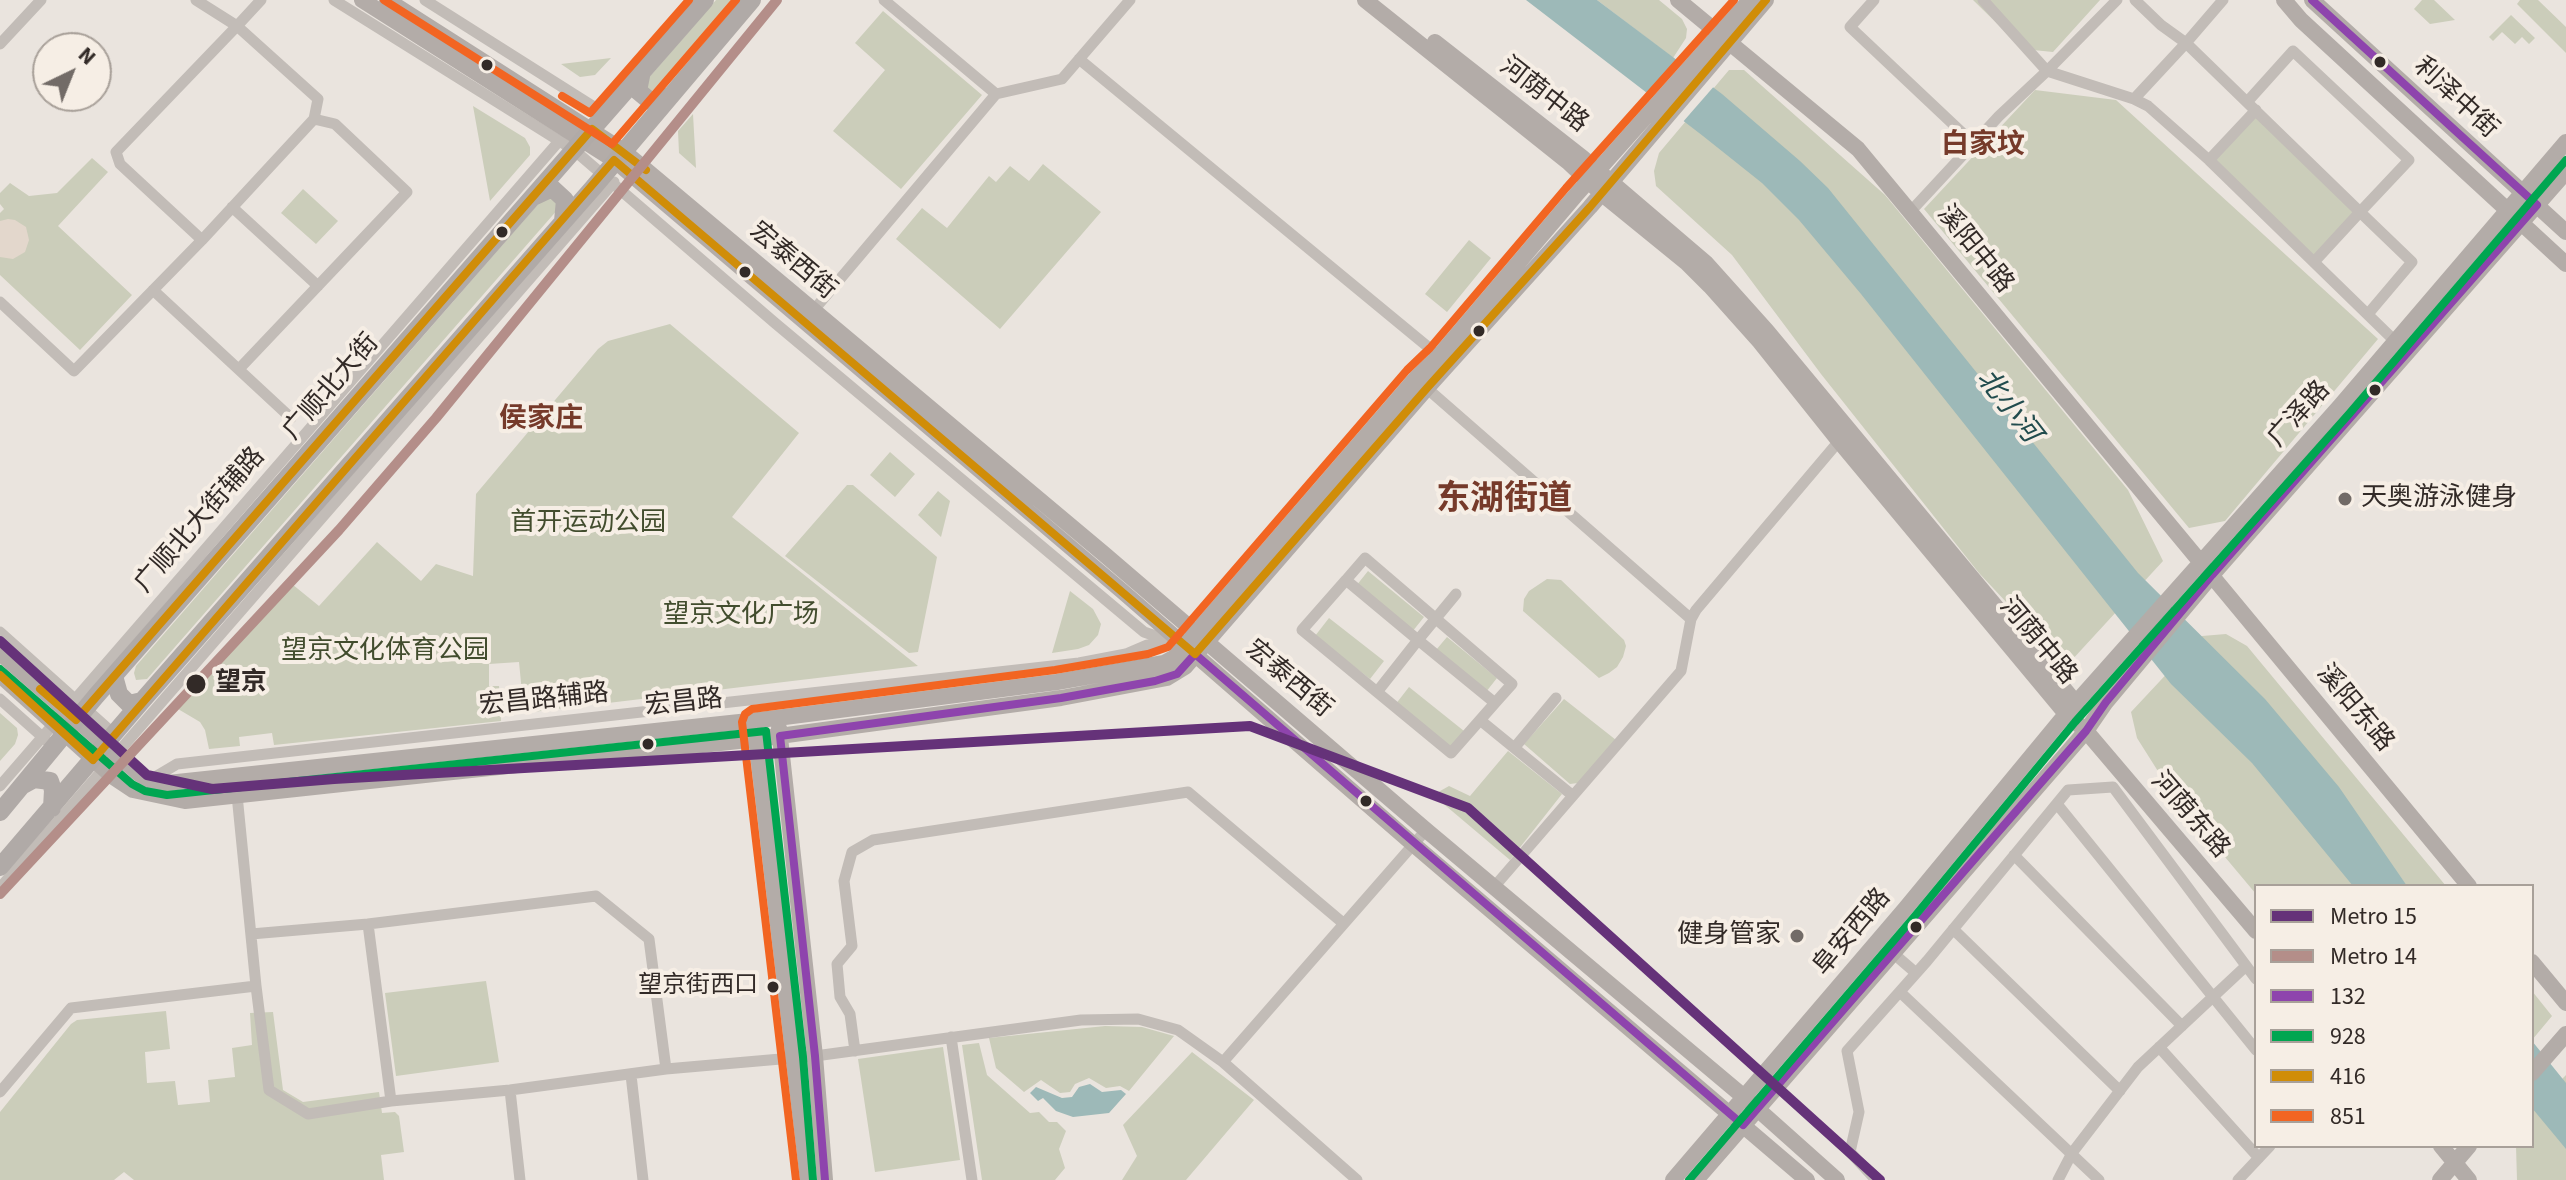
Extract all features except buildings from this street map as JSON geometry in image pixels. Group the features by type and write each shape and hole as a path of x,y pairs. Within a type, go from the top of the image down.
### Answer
{"main road":[{"name":"广顺北大街","path":"0,812 23,785 65,722 114,676 533,197 578,140 605,114 705,0"},
{"path":"0,867 52,808 107,757 142,701 614,166 752,0"},
{"path":"642,71 638,91 650,101 670,96"},
{"path":"533,197 552,188 565,200 563,221"},
{"path":"114,676 119,694 129,704 142,701"},
{"path":"23,785 34,779 50,781 52,808"}],"street":[{"path":"0,44 41,0"},
{"path":"0,302 74,371 314,119 318,99 237,26 196,0"},
{"path":"202,240 120,164 116,152 261,0"},
{"path":"334,0 578,140"},
{"path":"362,0 578,140"},
{"path":"0,888 107,757 614,166 387,0"},
{"path":"425,0 605,114"},
{"path":"884,0 996,94"},
{"path":"813,311 996,94 1062,79 1130,0"},
{"name":"河荫中路","path":"1365,0 1568,162 1686,245 1742,302 2086,731"},
{"name":"河荫中路","path":"1380,0 1599,182 1710,286 1760,342 1839,441 2071,709"},
{"name":"溪阳中路","path":"1678,0 1858,149 2206,569"},
{"path":"1725,38 1750,0"},
{"path":"1599,182 1725,38 1766,0"},
{"path":"1874,0 1850,27 1973,143"},
{"path":"1983,0 2047,71 2148,106 2209,160 2401,347"},
{"path":"1911,211 1973,143 2117,0"},
{"path":"2135,0 2252,105 2412,262 2368,314"},
{"path":"2134,99 2223,0"},
{"name":"利泽中街","path":"2284,0 2301,20 2566,264"},
{"name":"利泽中街","path":"2312,0 2566,232"},
{"path":"2209,160 2293,51 2409,160 2314,262"},
{"path":"1079,59 1439,356"},
{"path":"239,369 407,192 335,124 314,119"},
{"name":"宏泰西街","path":"578,140 813,311 1196,644 1413,844 1807,1180"},
{"name":"广顺北大街辅路","path":"0,786 65,722 578,140"},
{"name":"广泽路","path":"2401,347 2507,211 2566,142"},
{"name":"宏泰西街","path":"614,166 1426,830 1837,1180"},
{"name":"广泽路","path":"2071,709 2175,591 2206,569 2401,347 2566,172"},
{"name":"宏昌路","path":"107,757 133,790 185,801 757,739 1061,698 1177,674 1196,644 1421,383 1439,356 1599,182"},
{"name":"宏昌路","path":"1421,383 1483,329 1599,182"},
{"path":"232,207 318,286"},
{"path":"153,290 291,418"},
{"path":"1421,383 1691,619"},
{"path":"1494,887 1681,671 1691,619 1839,441"},
{"path":"1365,558 1512,684 1451,753 1302,630 1346,580 1365,558"},
{"name":"广泽路","path":"2086,731 2189,606 2206,569"},
{"name":"溪阳东路","path":"2206,569 2467,884"},
{"path":"1346,580 1495,703"},
{"path":"1377,692 1456,594"},
{"path":"0,632 65,722"},
{"name":"宏昌路","path":"149,780 168,783 754,721 1057,682 1151,666 1175,657 1196,644"},
{"name":"宏昌路辅路","path":"149,780 177,764 1079,663 1126,654 1147,645 1196,644"},
{"path":"0,653 65,722"},
{"path":"0,675 107,757 149,780"},
{"path":"1515,747 1556,698"},
{"path":"0,699 65,722"},
{"name":"阜安西路","path":"1696,1180 1736,1120 2071,709"},
{"path":"777,718 815,1056 815,1159 808,1180"},
{"path":"1480,720 1572,795"},
{"path":"754,721 794,1059 815,1159 825,1180"},
{"name":"阜安西路","path":"1750,1103 1894,954 2086,731"},
{"name":"河荫东路","path":"2086,731 2254,929"},
{"path":"1876,1180 1850,1152 1859,1112 1847,1051 2068,790 2113,787 2254,976"},
{"path":"855,1051 850,1014 840,997 837,964 852,946 844,881 852,852 873,840 1188,792 1343,923"},
{"path":"237,795 269,1090 308,1114 391,1101 510,1090 666,1069 794,1059 1081,1020 1138,1019 1178,1030 1223,1062 1357,1180"},
{"path":"2057,804 2254,1047"},
{"path":"1223,1062 1426,830"},
{"path":"2014,855 2182,1026"},
{"path":"251,934 368,924 596,896 649,939 666,1069"},
{"path":"368,924 391,1101"},
{"path":"1953,929 2120,1091"},
{"path":"1894,954 1916,973"},
{"path":"2534,964 2566,1003"},
{"path":"2058,1180 2072,1153 2138,1067 2246,966"},
{"path":"0,1092 71,1008 256,986"},
{"path":"1900,992 2099,1180"},
{"path":"2534,1071 2566,1034"},
{"path":"951,1037 972,1180"},
{"path":"2159,1047 2259,1158"},
{"path":"631,1075 643,1180"},
{"path":"510,1090 520,1180"},
{"name":"阜安西路","path":"1673,1180 1736,1120"},
{"path":"2238,1180 2268,1148"},
{"path":"2443,1148 2469,1180"},
{"path":"2440,1180 2467,1148"},
{"path":"800,1180 815,1159"},
{"path":"815,1159 831,1180"}],"green space":[{"path":"716,0 739,0 659,91 651,95 644,89 646,81"},
{"path":"1597,0 1659,0 1682,19 1687,29 1686,38 1673,58"},
{"path":"1973,0 2100,0 2053,52 2023,49"},
{"path":"2422,0 2434,0 2455,20 2430,24 2414,9"},
{"path":"2520,0 2538,0 2566,27 2566,53 2517,4"},
{"path":"883,11 982,95 901,189 833,131 885,70 855,43"},
{"path":"2511,15 2535,38 2529,44 2522,37 2515,44 2502,32 2493,41 2489,37"},
{"path":"611,58 595,75 580,77 561,64"},
{"path":"1729,70 1744,70 1885,195 2128,490 2163,561 2071,661 2050,649 1979,573 1821,374 1732,255 1656,186 1654,171 1659,153"},
{"path":"2035,90 2116,100 2378,339 2225,521 2189,528 1924,209"},
{"path":"473,106 525,138 530,147 530,155 490,201"},
{"path":"693,114 696,168 679,153 678,131"},
{"path":"2253,115 2358,212 2315,259 2212,159"},
{"path":"92,158 108,172 58,226 132,295 80,350 0,275 0,213 4,209 0,204 0,193 10,183 29,196 57,193"},
{"path":"1043,164 1101,212 1000,329 896,239 922,208 947,228 989,176 996,182 1010,166 1029,181"},
{"path":"303,189 338,221 316,244 281,213"},
{"path":"551,194 559,208 147,679 136,680 136,666 545,196"},
{"path":"1469,240 1491,258 1447,312 1425,294"},
{"path":"670,324 799,433 732,517 918,666 524,713 519,662 489,664 489,686 499,686 501,721 274,745 272,733 239,737 240,746 209,749 200,722 173,706 287,580 319,606 377,542 421,581 436,564 473,576 476,494 598,349 608,341"},
{"path":"890,452 915,474 895,497 870,475"},
{"path":"847,485 853,485 937,557 918,652 909,653 785,556"},
{"path":"938,491 950,501 941,537 918,515"},
{"path":"1368,571 1424,617 1412,632 1356,586"},
{"path":"1547,579 1561,580 1624,640 1623,657 1609,673 1599,678 1523,611 1524,599 1529,591"},
{"path":"1070,591 1093,609 1101,624 1098,635 1089,645 1052,653"},
{"path":"1329,618 1384,661 1370,679 1315,636"},
{"path":"2226,634 2247,646 2444,884 2254,884 2254,892 2173,795 2137,738 2131,712 2202,636"},
{"path":"1447,637 1497,678 1486,692 1436,650"},
{"path":"1409,687 1464,731 1450,748 1395,705"},
{"path":"1564,699 1616,740 1578,783 1570,784 1524,744"},
{"path":"0,713 17,728 18,735 15,744 0,761"},
{"path":"1508,751 1562,794 1510,860 1433,795 1449,786 1470,796"},
{"path":"486,981 499,1062 396,1076 385,993"},
{"path":"2534,994 2552,1016 2534,1038"},
{"path":"166,1011 170,1049 145,1052 147,1083 175,1081 178,1105 210,1102 208,1080 235,1077 232,1048 252,1045 250,1013 273,1012 283,1090 303,1102 379,1092 382,1113 395,1112 399,1116 404,1152 381,1155 384,1180 134,1180 124,1172 114,1180 0,1180 0,1112 71,1024 77,1020"},
{"path":"1105,1026 1142,1027 1174,1036 1129,1091 1120,1086 1106,1088 1089,1078 1075,1084 1070,1092 1060,1093 1041,1080 1024,1092 996,1068 989,1038"},
{"path":"979,1043 987,1075 1030,1113 1039,1112 1049,1122 1057,1122 1066,1131 1059,1149 1065,1168 1055,1180 982,1180 962,1045"},
{"path":"943,1047 960,1160 875,1172 858,1059"},
{"path":"1192,1052 1254,1100 1186,1180 1122,1180 1137,1156 1123,1125"},
{"path":"2566,1075 2566,1180 2517,1180 2516,1148 2534,1148 2534,1107"}],"shaded area":[{"path":"8,219 26,227 29,240 25,252 13,259 0,257 0,221"}],"water":[{"name":"北小河","path":"1526,0 1597,0 1722,94 1828,188 2138,573 2265,699 2339,787 2406,884 2351,884 2252,763 2171,684 1799,220 1762,183"},
{"path":"2534,1043 2566,1083 2566,1149 2534,1110"},
{"path":"1090,1084 1102,1092 1121,1090 1126,1094 1109,1113 1073,1117 1056,1111 1043,1098 1038,1101 1030,1093 1036,1087 1062,1098 1072,1097 1079,1087"}],"pier":[{"path":"1680,58 1716,84 1682,123 1647,96"}],"metro line":[{"name":"14","path":"0,894 339,530 436,418 777,0"},
{"name":"15","path":"0,641 147,775 212,789 334,779 1250,726 1468,808 1880,1180"}],"transit line":[{"name":"851","path":"384,0 612,144 736,0"},
{"name":"851","path":"562,96 590,113 689,0"},
{"name":"851","path":"796,1180 742,722 745,714 752,709 1055,670 1148,654 1168,647 1566,188 1734,0"},
{"name":"416","path":"0,675 93,760 614,160 1195,654 1590,207 1766,0"},
{"name":"132","path":"825,1180 815,1056 780,736 1061,698 1155,681 1177,674 1195,654 1743,1125 2086,731 2106,702 2212,575 2537,205 2312,0"},
{"name":"416","path":"40,689 76,720 592,129 646,170"},
{"name":"928","path":"1689,1180 1914,917 2075,722 2349,414 2566,160"},
{"name":"928","path":"0,669 132,784 145,791 167,795 766,731 803,1057 813,1180"}],"place":[{"name":"天奥游泳健身","path":"2345,499"},
{"name":"望京","path":"196,684"},
{"name":"健身管家","path":"1797,936"},
{"name":"望京街西口","path":"773,987"}],"district":[{"name":"白家坟","path":"1983,147"},
{"name":"侯家庄","path":"541,421"},
{"name":"东湖街道","path":"1504,502"}],"park label":[{"name":"首开运动公园","path":"588,524"},
{"name":"望京文化广场","path":"741,616"},
{"name":"望京文化体育公园","path":"385,652"}]}
